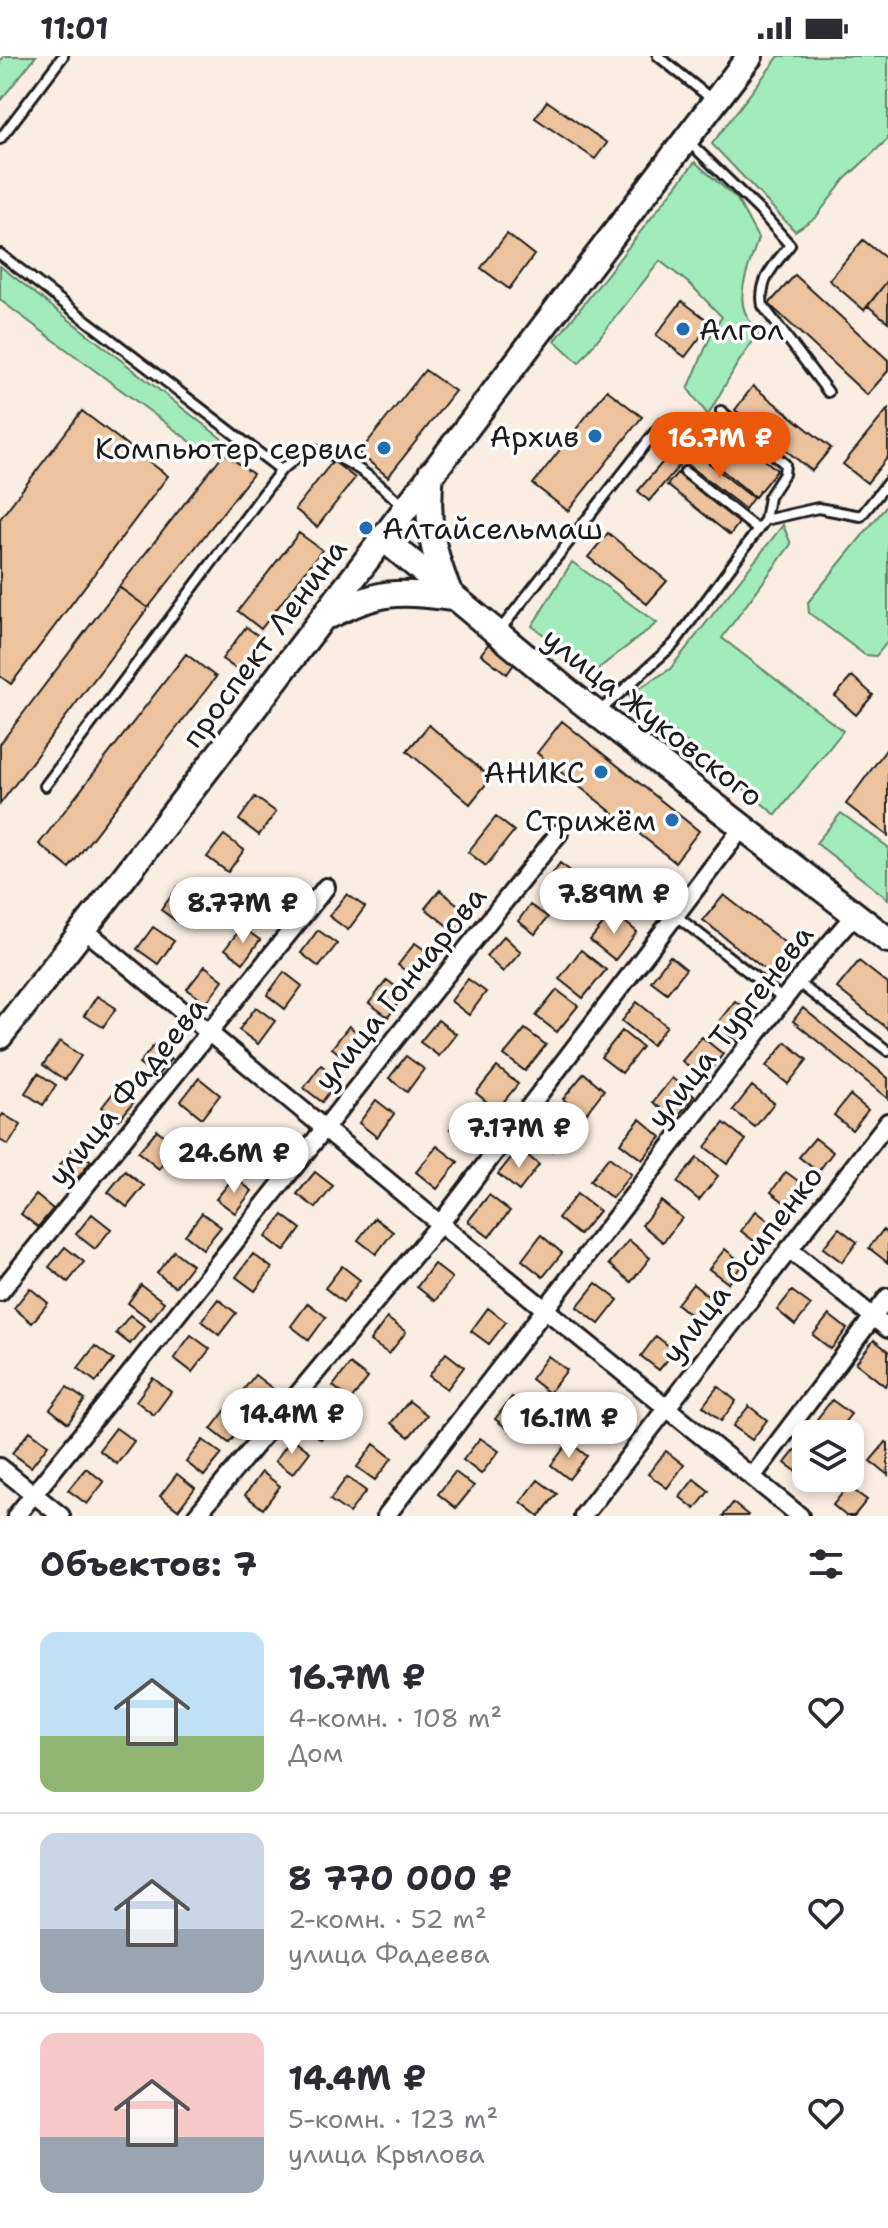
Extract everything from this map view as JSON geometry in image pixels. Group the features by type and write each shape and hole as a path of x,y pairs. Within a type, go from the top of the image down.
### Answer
{"street":[{"name":"проспект Ленина","path":"0,1036 85,930 750,56"},
{"path":"431,473 428,525 436,561 451,598"},
{"name":"улица Жуковского","path":"384,539 451,598 596,714 888,940"},
{"path":"322,620 363,599 402,591 451,598"},
{"path":"196,1516 440,1224 742,828"},
{"name":"улица Гончарова","path":"16,1516 127,1381 323,1128 559,833"},
{"name":"улица Фадеева","path":"0,1292 326,887"},
{"name":"улица Тургенева","path":"386,1516 797,982 856,913"},
{"path":"85,930 665,1409 800,1516"},
{"name":"улица Осипенко","path":"583,1516 888,1122"},
{"path":"789,1249 888,1329"},
{"path":"752,1477 888,1297"},
{"path":"0,1467 61,1516"}],"lane":[{"path":"0,139 63,56"},
{"path":"658,56 715,101"},
{"path":"686,139 790,245 767,275 761,293 763,306 828,392"},
{"path":"0,254 281,470"},
{"path":"596,714 674,644 765,520 769,497 784,474 785,464 721,411"},
{"path":"497,634 662,423"},
{"path":"45,786 281,470 310,448 331,453 382,486 405,508"},
{"path":"685,472 758,530"},
{"path":"765,520 818,508 861,516 888,482"},
{"path":"675,915 784,999"},
{"path":"797,982 888,1051"}],"green space":[{"path":"4,56 36,56 0,101 0,62"},
{"path":"779,56 888,56 888,139 845,179 816,217 795,231 712,144"},
{"path":"695,162 737,199 758,238 742,295 745,312 758,334 708,415 688,389 714,328 722,317 691,285 660,261 579,363 555,341"},
{"path":"0,266 226,442 210,456 0,300"},
{"path":"888,504 888,641 876,656 865,655 809,613 808,602"},
{"path":"783,525 791,544 722,638 843,731 776,815 628,695 670,669"},
{"path":"572,562 657,623 594,672 532,626"},
{"path":"841,813 888,847 888,899 816,843"}],"building":[{"path":"547,101 607,143 595,159 535,118"},
{"path":"507,234 534,255 509,289 481,268"},
{"path":"863,240 888,260 888,280 864,310 829,280"},
{"path":"795,275 888,360 888,371 867,395 769,304"},
{"path":"888,280 888,322 868,306"},
{"name":"Алгол","path":"682,301 711,323 685,357 656,335"},
{"path":"425,370 455,391 388,477 359,453"},
{"path":"753,386 831,448 812,471 735,410"},
{"path":"607,390 642,417 568,511 533,484"},
{"path":"888,409 888,457 867,483 843,464"},
{"path":"82,411 168,476 11,684 0,676 0,519"},
{"path":"729,431 777,470 755,497 707,458"},
{"path":"684,437 696,446 649,501 638,491"},
{"path":"695,452 753,498 745,509 686,463"},
{"path":"224,453 253,474 148,608 119,587"},
{"path":"333,461 355,478 317,527 295,509"},
{"path":"677,473 739,523 730,535 667,485"},
{"path":"299,533 322,550 261,629 238,611"},
{"path":"608,533 667,581 647,604 588,557"},
{"path":"119,587 148,608 0,804 0,744"},
{"path":"246,627 263,639 239,671 222,659"},
{"path":"490,642 516,661 507,674 481,654"},
{"path":"186,654 216,677 69,868 39,844"},
{"path":"852,676 873,695 856,715 835,696"},
{"path":"562,721 699,831 675,862 537,753"},
{"path":"429,725 491,778 470,804 407,751"},
{"path":"888,747 888,836 846,804"},
{"path":"255,797 276,812 259,835 239,820"},
{"path":"496,817 514,831 486,866 468,852"},
{"path":"224,835 244,850 228,872 207,857"},
{"path":"560,863 577,876 560,900 543,887"},
{"path":"275,885 293,899 276,922 258,908"},
{"path":"178,887 198,903 182,925 161,910"},
{"path":"440,890 469,914 455,932 425,908"},
{"path":"347,894 365,907 348,930 329,916"},
{"path":"724,895 794,950 773,976 703,920"},
{"path":"530,905 548,917 535,934 518,921"},
{"path":"613,912 637,932 615,960 590,940"},
{"path":"153,927 174,941 158,964 137,949"},
{"path":"242,927 260,940 243,963 225,949"},
{"path":"318,930 337,944 319,967 301,953"},
{"path":"504,936 521,952 503,972 486,956"},
{"path":"415,943 433,956 416,979 398,965"},
{"path":"581,950 606,970 583,998 559,979"},
{"path":"670,956 686,969 667,993 651,981"},
{"path":"859,961 888,984 888,1029 837,988"},
{"path":"205,966 223,980 206,1003 187,989"},
{"path":"284,972 302,986 285,1009 267,995"},
{"path":"468,979 486,992 469,1015 451,1001"},
{"path":"387,980 405,994 388,1017 369,1003"},
{"path":"557,990 578,1006 557,1032 536,1016"},
{"path":"97,996 116,1008 103,1027 84,1016"},
{"path":"735,1001 757,1018 738,1042 716,1025"},
{"path":"637,1002 667,1026 652,1045 622,1021"},
{"path":"256,1007 275,1021 258,1044 239,1030"},
{"path":"803,1008 888,1078 888,1099 793,1021"},
{"path":"438,1020 456,1034 439,1056 420,1042"},
{"path":"349,1026 367,1040 350,1062 332,1048"},
{"path":"525,1029 546,1045 525,1071 504,1055"},
{"path":"622,1031 642,1047 622,1073 601,1057"},
{"path":"702,1037 723,1054 704,1078 682,1061"},
{"path":"60,1041 81,1056 65,1080 43,1065"},
{"path":"786,1042 807,1060 788,1084 766,1066"},
{"path":"154,1045 171,1059 156,1077 139,1064"},
{"path":"406,1056 424,1069 407,1092 389,1078"},
{"path":"321,1065 339,1079 322,1102 304,1088"},
{"path":"497,1067 518,1084 497,1110 476,1093"},
{"path":"38,1073 56,1085 43,1105 25,1093"},
{"path":"584,1073 604,1090 584,1116 563,1099"},
{"path":"199,1078 220,1095 202,1118 181,1101"},
{"path":"672,1078 694,1096 675,1120 653,1102"},
{"path":"752,1086 774,1103 755,1127 733,1110"},
{"path":"117,1088 134,1102 119,1120 102,1107"},
{"path":"850,1095 868,1110 852,1130 834,1115"},
{"path":"376,1100 394,1114 377,1137 359,1123"},
{"path":"470,1103 491,1120 470,1145 450,1129"},
{"path":"551,1108 572,1125 551,1151 530,1134"},
{"path":"3,1114 21,1125 8,1145 0,1140 0,1118"},
{"path":"640,1119 661,1137 642,1160 620,1143"},
{"path":"724,1123 746,1140 727,1164 705,1147"},
{"path":"157,1130 177,1146 159,1169 138,1152"},
{"path":"265,1132 284,1146 266,1169 248,1155"},
{"path":"815,1138 833,1152 818,1172 799,1157"},
{"path":"437,1146 458,1162 437,1189 416,1172"},
{"path":"74,1147 91,1161 77,1179 60,1165"},
{"path":"519,1148 539,1165 519,1191 498,1174"},
{"path":"609,1157 631,1174 612,1198 590,1181"},
{"path":"697,1158 718,1176 699,1200 677,1182"},
{"path":"125,1171 144,1186 127,1207 108,1192"},
{"path":"315,1172 333,1186 316,1208 297,1194"},
{"path":"786,1172 805,1186 789,1206 771,1192"},
{"path":"234,1177 252,1191 235,1213 216,1199"},
{"path":"577,1194 599,1211 579,1235 558,1218"},
{"path":"36,1195 53,1209 38,1227 21,1214"},
{"path":"489,1195 510,1211 489,1237 468,1221"},
{"path":"661,1201 682,1218 663,1242 642,1225"},
{"path":"756,1211 775,1226 759,1245 741,1231"},
{"path":"202,1213 221,1227 203,1249 185,1235"},
{"path":"92,1214 111,1229 95,1249 76,1234"},
{"path":"283,1215 301,1229 284,1251 266,1237"},
{"path":"375,1218 393,1232 376,1254 358,1240"},
{"path":"839,1228 857,1242 842,1262 823,1248"},
{"path":"883,1230 888,1234 888,1263 869,1248"},
{"path":"541,1235 562,1253 543,1277 522,1260"},
{"path":"629,1240 650,1258 631,1282 609,1264"},
{"path":"65,1247 84,1262 68,1282 49,1267"},
{"path":"725,1249 743,1264 728,1283 709,1269"},
{"path":"174,1251 192,1265 175,1287 157,1273"},
{"path":"253,1254 272,1268 255,1291 236,1277"},
{"path":"434,1264 452,1278 435,1301 417,1287"},
{"path":"342,1266 360,1280 343,1302 325,1288"},
{"path":"596,1283 618,1300 599,1324 577,1307"},
{"path":"693,1284 711,1299 695,1319 677,1304"},
{"path":"141,1285 164,1302 151,1320 128,1303"},
{"path":"30,1288 48,1303 32,1323 14,1308"},
{"path":"792,1291 811,1305 795,1325 777,1310"},
{"path":"218,1299 236,1313 219,1335 201,1321"},
{"path":"308,1303 326,1317 309,1340 291,1326"},
{"path":"488,1308 506,1322 489,1344 471,1331"},
{"path":"130,1315 144,1326 130,1344 116,1333"},
{"path":"829,1315 847,1329 831,1349 813,1335"},
{"path":"387,1318 406,1332 389,1354 370,1341"},
{"path":"191,1335 210,1349 192,1372 174,1358"},
{"path":"656,1336 675,1351 659,1370 641,1356"},
{"path":"874,1340 888,1351 888,1382 885,1386 856,1363"},
{"path":"95,1346 114,1360 96,1382 78,1368"},
{"path":"446,1353 464,1367 447,1389 429,1376"},
{"path":"548,1356 567,1370 549,1393 531,1379"},
{"path":"350,1364 368,1378 351,1400 333,1386"},
{"path":"255,1375 273,1389 256,1411 238,1397"},
{"path":"153,1378 171,1392 154,1415 136,1401"},
{"path":"718,1386 736,1401 721,1421 703,1406"},
{"path":"67,1387 85,1400 68,1423 50,1409"},
{"path":"512,1397 530,1410 513,1433 495,1419"},
{"path":"604,1400 622,1414 605,1436 587,1422"},
{"path":"832,1400 851,1414 846,1420 817,1419"},
{"path":"409,1401 427,1415 409,1437 391,1423"},
{"path":"320,1402 339,1416 321,1439 303,1425"},
{"path":"749,1406 767,1420 752,1440 733,1426"},
{"path":"228,1407 247,1421 229,1443 211,1429"},
{"path":"116,1428 134,1441 117,1464 99,1450"},
{"path":"30,1431 48,1445 31,1467 12,1453"},
{"path":"292,1438 310,1452 293,1474 275,1461"},
{"path":"480,1438 499,1451 481,1474 463,1460"},
{"path":"203,1440 222,1454 204,1476 186,1462"},
{"path":"569,1442 587,1456 569,1479 551,1465"},
{"path":"888,1443 888,1475 870,1461"},
{"path":"374,1444 392,1458 375,1480 357,1467"},
{"path":"666,1451 684,1465 667,1488 648,1474"},
{"path":"792,1454 792,1468 785,1463"},
{"path":"86,1468 104,1482 87,1504 68,1490"},
{"path":"262,1472 280,1486 263,1509 245,1495"},
{"path":"455,1472 474,1486 456,1508 438,1494"},
{"path":"177,1474 195,1488 178,1510 160,1496"},
{"path":"347,1477 366,1491 349,1513 330,1500"},
{"path":"694,1479 709,1491 695,1509 680,1497"},
{"path":"538,1480 557,1494 539,1516 521,1502"},
{"path":"843,1492 856,1492 867,1500 854,1516 846,1516 833,1505"},
{"path":"733,1503 748,1515 723,1516"}],"place":[{"name":"Алгол","path":"683,329"},
{"name":"Архив","path":"595,436"},
{"name":"Компьютер сервис","path":"384,448"},
{"name":"Алтайсельмаш","path":"366,528"},
{"name":"АНИКС","path":"601,772"},
{"name":"Стрижём","path":"672,820"}]}
